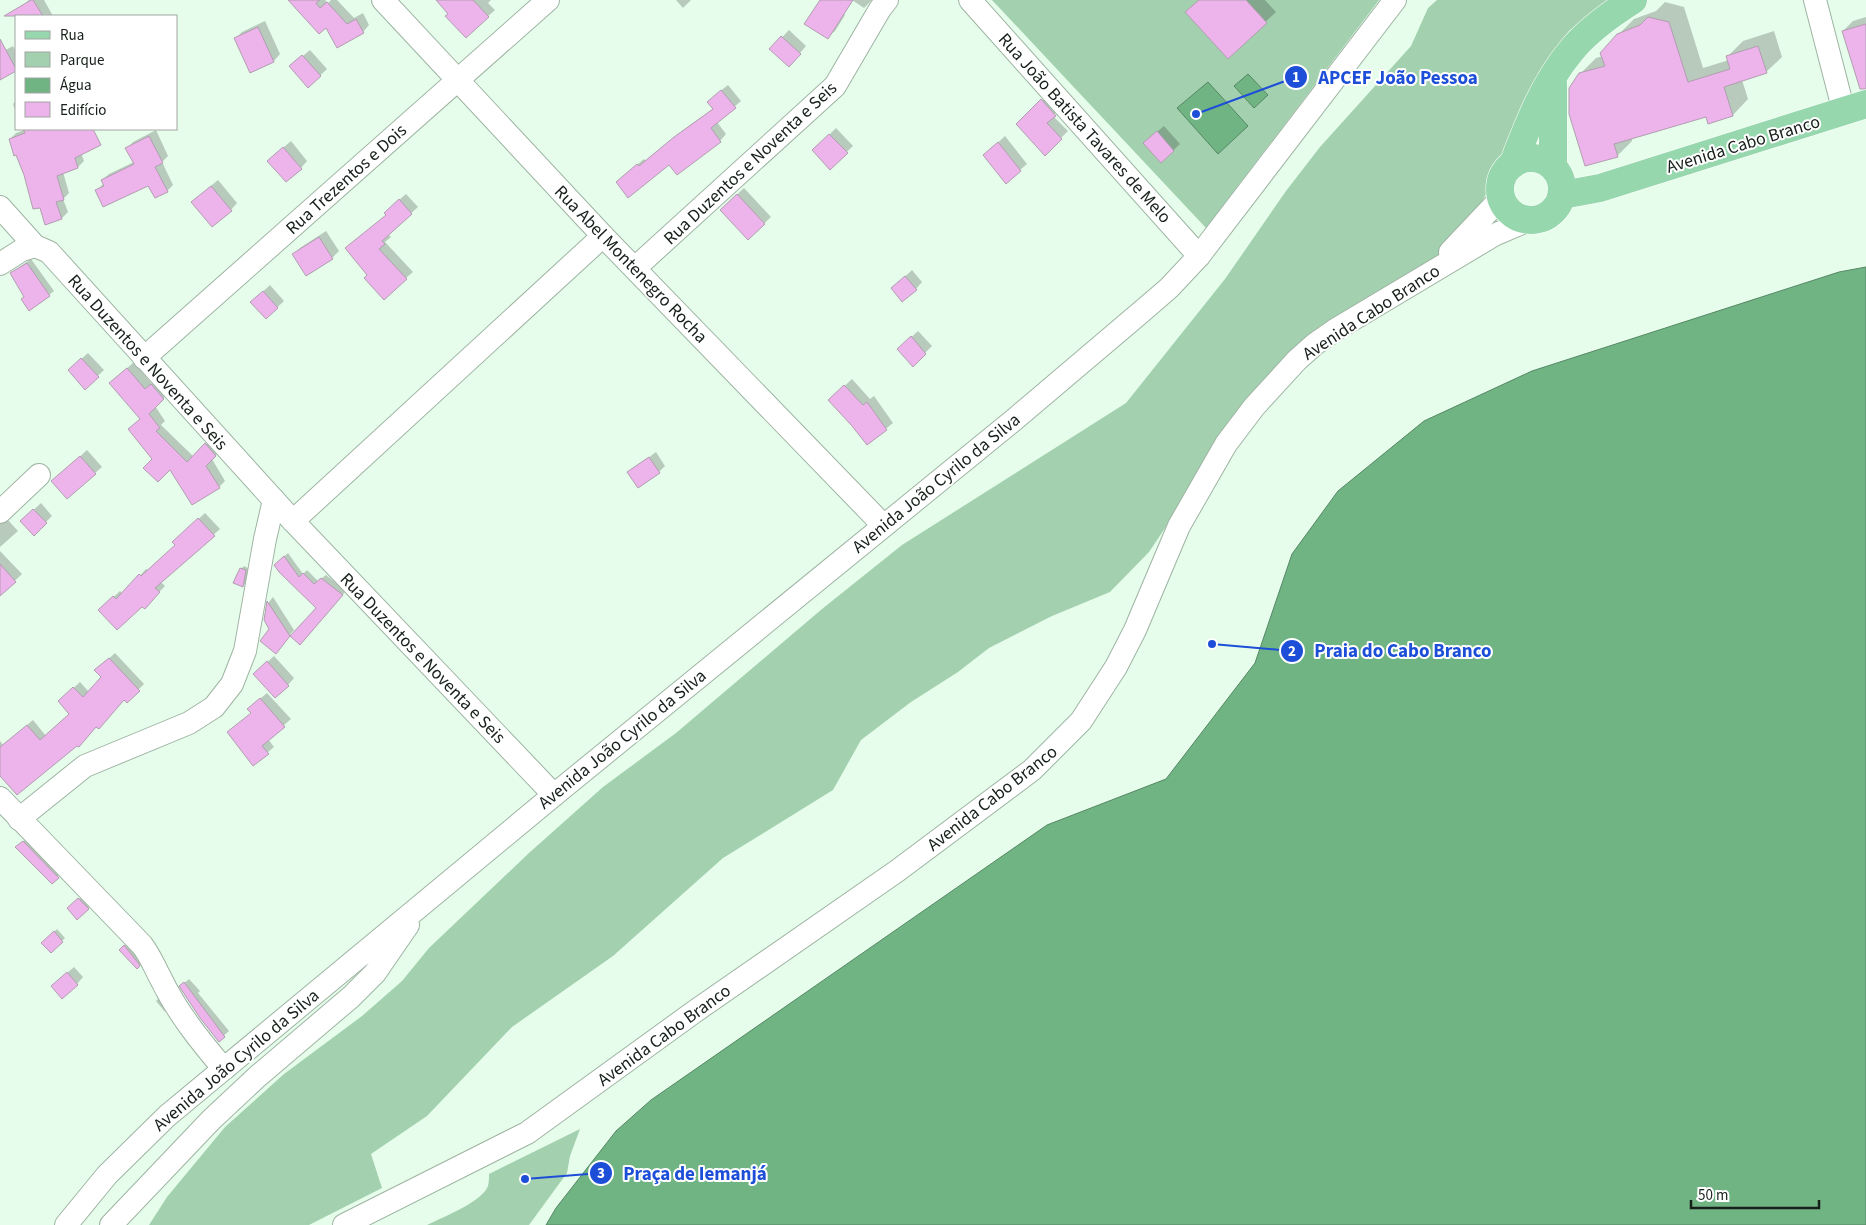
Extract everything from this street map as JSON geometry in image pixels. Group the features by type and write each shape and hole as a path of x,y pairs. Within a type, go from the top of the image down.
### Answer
{"main road":[{"path":"1554,75 1553,165 1561,179 1562,195 1555,209 1550,214 1543,218 1528,220 1509,211 1501,198 1500,191 1503,176 1513,164 1527,128 1554,75 1571,51 1585,36 1633,0"},
{"name":"Avenida Cabo Branco","path":"1562,195 1600,188 1855,108"},
{"path":"1513,164 1526,158 1540,158 1553,165"}],"street":[{"name":"Rua Abel Montenegro Rocha","path":"383,0 603,236 883,525"},
{"name":"Rua Trezentos e Dois","path":"144,358 548,0"},
{"name":"Rua João Batista Tavares de Melo","path":"970,0 1199,256"},
{"name":"Avenida João Cyrilo da Silva","path":"72,1224 107,1175 167,1116 554,795 1059,382 1162,294 1199,256 1395,0"},
{"path":"1815,0 1855,108"},
{"name":"Rua Duzentos e Noventa e Seis","path":"635,268 835,86 883,3"},
{"path":"1420,279 1454,249 1501,198"},
{"name":"Rua Duzentos e Noventa e Seis","path":"0,207 35,246 49,252 293,521 554,795"},
{"name":"Avenida Cabo Branco","path":"344,1225 527,1133 694,1012 934,844 1032,770 1081,721 1116,667 1135,630 1179,526 1216,460 1238,426 1284,373 1315,344 1494,235 1528,220"},
{"path":"293,521 603,236"},
{"path":"0,264 22,250 35,246"},
{"path":"0,512 39,475"},
{"path":"224,1069 197,1039 160,979 152,958 142,945 7,809 85,766 188,723 214,707 232,684 244,650 274,500"},
{"name":"Avenida João Cyrilo da Silva","path":"111,1225 162,1170 239,1093 351,997 375,973 418,908"},
{"path":"137,1144 146,1140 154,1141 160,1146 164,1155 162,1170"}],"green space":[{"path":"992,0 1379,0 1206,228"},
{"path":"1437,0 1611,0 1569,31 1530,95 1506,156 1474,217 1433,264 1324,325 1196,482 1149,552 1110,592 1052,616 989,648 958,672 911,702 861,740 833,790 723,858 613,956 512,1027 427,1116 371,1154 382,1188 309,1225 149,1225 167,1197 225,1127 284,1074 362,1016 402,981 429,948 529,853 603,787 676,733 822,609 902,545 1126,403 1225,279 1286,191 1320,147 1411,46 1428,8"},
{"path":"580,1129 570,1156 567,1173 529,1225 427,1225 478,1198 488,1186 489,1174"}],"water":[{"path":"1248,74 1268,95 1254,108 1234,86"},
{"path":"1208,82 1248,126 1218,154 1177,108"},
{"path":"1866,267 1866,1225 546,1225 556,1208 616,1131 651,1100 1047,825 1166,779 1255,663 1292,554 1338,491 1424,421 1532,371 1839,272"}],"building":[{"path":"31,0 33,0 42,15 15,15 4,16"},
{"path":"288,0 320,0 316,3 320,8 327,2 347,24 356,19 364,33 337,48 326,28 319,34"},
{"path":"436,0 473,0 489,17 466,38 445,16 448,14"},
{"path":"820,0 853,0 828,39 804,24"},
{"path":"1199,0 1246,0 1267,23 1228,59 1185,12"},
{"path":"1648,17 1669,22 1688,82 1730,69 1726,56 1758,46 1767,73 1724,87 1733,116 1708,124 1706,117 1614,144 1618,157 1585,166 1569,114 1569,88 1579,73 1605,66 1600,53 1617,34 1640,25"},
{"path":"1866,24 1866,89 1860,89 1842,31"},
{"path":"258,27 274,62 250,73 234,38"},
{"path":"781,36 801,54 789,67 769,49"},
{"path":"0,39 15,67 15,72 0,80"},
{"path":"302,55 321,76 308,88 289,66"},
{"path":"721,90 736,108 711,128 721,142 677,175 669,165 628,198 616,182 637,164 639,166 674,137 713,109 707,102"},
{"path":"1041,99 1056,116 1047,123 1062,139 1045,156 1016,124"},
{"path":"24,130 94,130 101,145 75,158 78,168 57,176 64,200 56,202 62,219 45,225 40,208 33,209 24,175 16,155 14,156 9,139 25,133"},
{"path":"1157,131 1174,151 1161,163 1143,143"},
{"path":"829,134 848,153 830,170 812,150"},
{"path":"149,136 163,163 155,167 168,192 155,198 148,186 103,207 95,190 104,186 101,180 134,164 125,148"},
{"path":"998,142 1021,171 1006,184 983,155"},
{"path":"283,147 302,169 286,182 267,161"},
{"path":"211,186 232,211 212,227 191,202"},
{"path":"737,194 765,224 748,240 720,210"},
{"path":"399,199 412,214 382,241 385,244 379,249 407,279 384,300 364,278 367,275 345,248 386,215 384,213"},
{"path":"319,237 333,259 306,276 292,254"},
{"path":"27,263 50,296 29,311 21,299 24,297 10,273"},
{"path":"905,276 917,290 902,302 891,288"},
{"path":"263,291 278,308 266,319 250,302"},
{"path":"911,336 926,354 913,367 897,349"},
{"path":"81,358 99,377 85,390 68,370"},
{"path":"127,368 145,389 151,384 164,399 149,414 160,428 156,431 187,462 205,443 216,456 206,466 220,488 192,505 170,470 158,482 143,468 152,459 128,429 140,419 109,383"},
{"path":"844,385 863,405 867,402 887,430 867,445 828,400"},
{"path":"80,456 96,474 67,499 51,481"},
{"path":"649,457 660,473 638,488 627,472"},
{"path":"33,509 47,523 34,536 20,521"},
{"path":"198,518 215,536 155,588 160,592 145,609 142,607 117,630 98,610 113,596 116,599 139,574 141,576 175,545 172,542"},
{"path":"284,556 299,577 303,573 314,584 321,578 343,595 300,645 290,636 316,608 274,565"},
{"path":"0,564 16,582 0,596"},
{"path":"240,568 246,570 243,587 233,583"},
{"path":"267,601 290,636 276,654 260,641 269,629 264,620"},
{"path":"109,658 140,691 127,703 124,700 99,729 96,727 79,747 77,746 17,795 0,776 0,747 27,725 40,740 69,714 58,701 73,687 83,697 101,677 94,670"},
{"path":"267,661 289,686 275,698 253,674"},
{"path":"260,698 285,727 262,746 269,754 253,766 227,732 251,713 247,709"},
{"path":"23,841 59,878 52,884 15,847"},
{"path":"78,898 89,909 77,920 67,908"},
{"path":"54,931 63,942 51,953 41,943"},
{"path":"124,945 139,964 140,966 137,969 119,950"},
{"path":"67,972 78,985 62,999 51,986"},
{"path":"184,982 225,1037 219,1042 200,1018 179,986"}],"place":[{"name":"APCEF João Pessoa","path":"1196,114"},
{"name":"Praia do Cabo Branco","path":"1212,644"},
{"name":"Praça de Iemanjá","path":"525,1179"}]}
